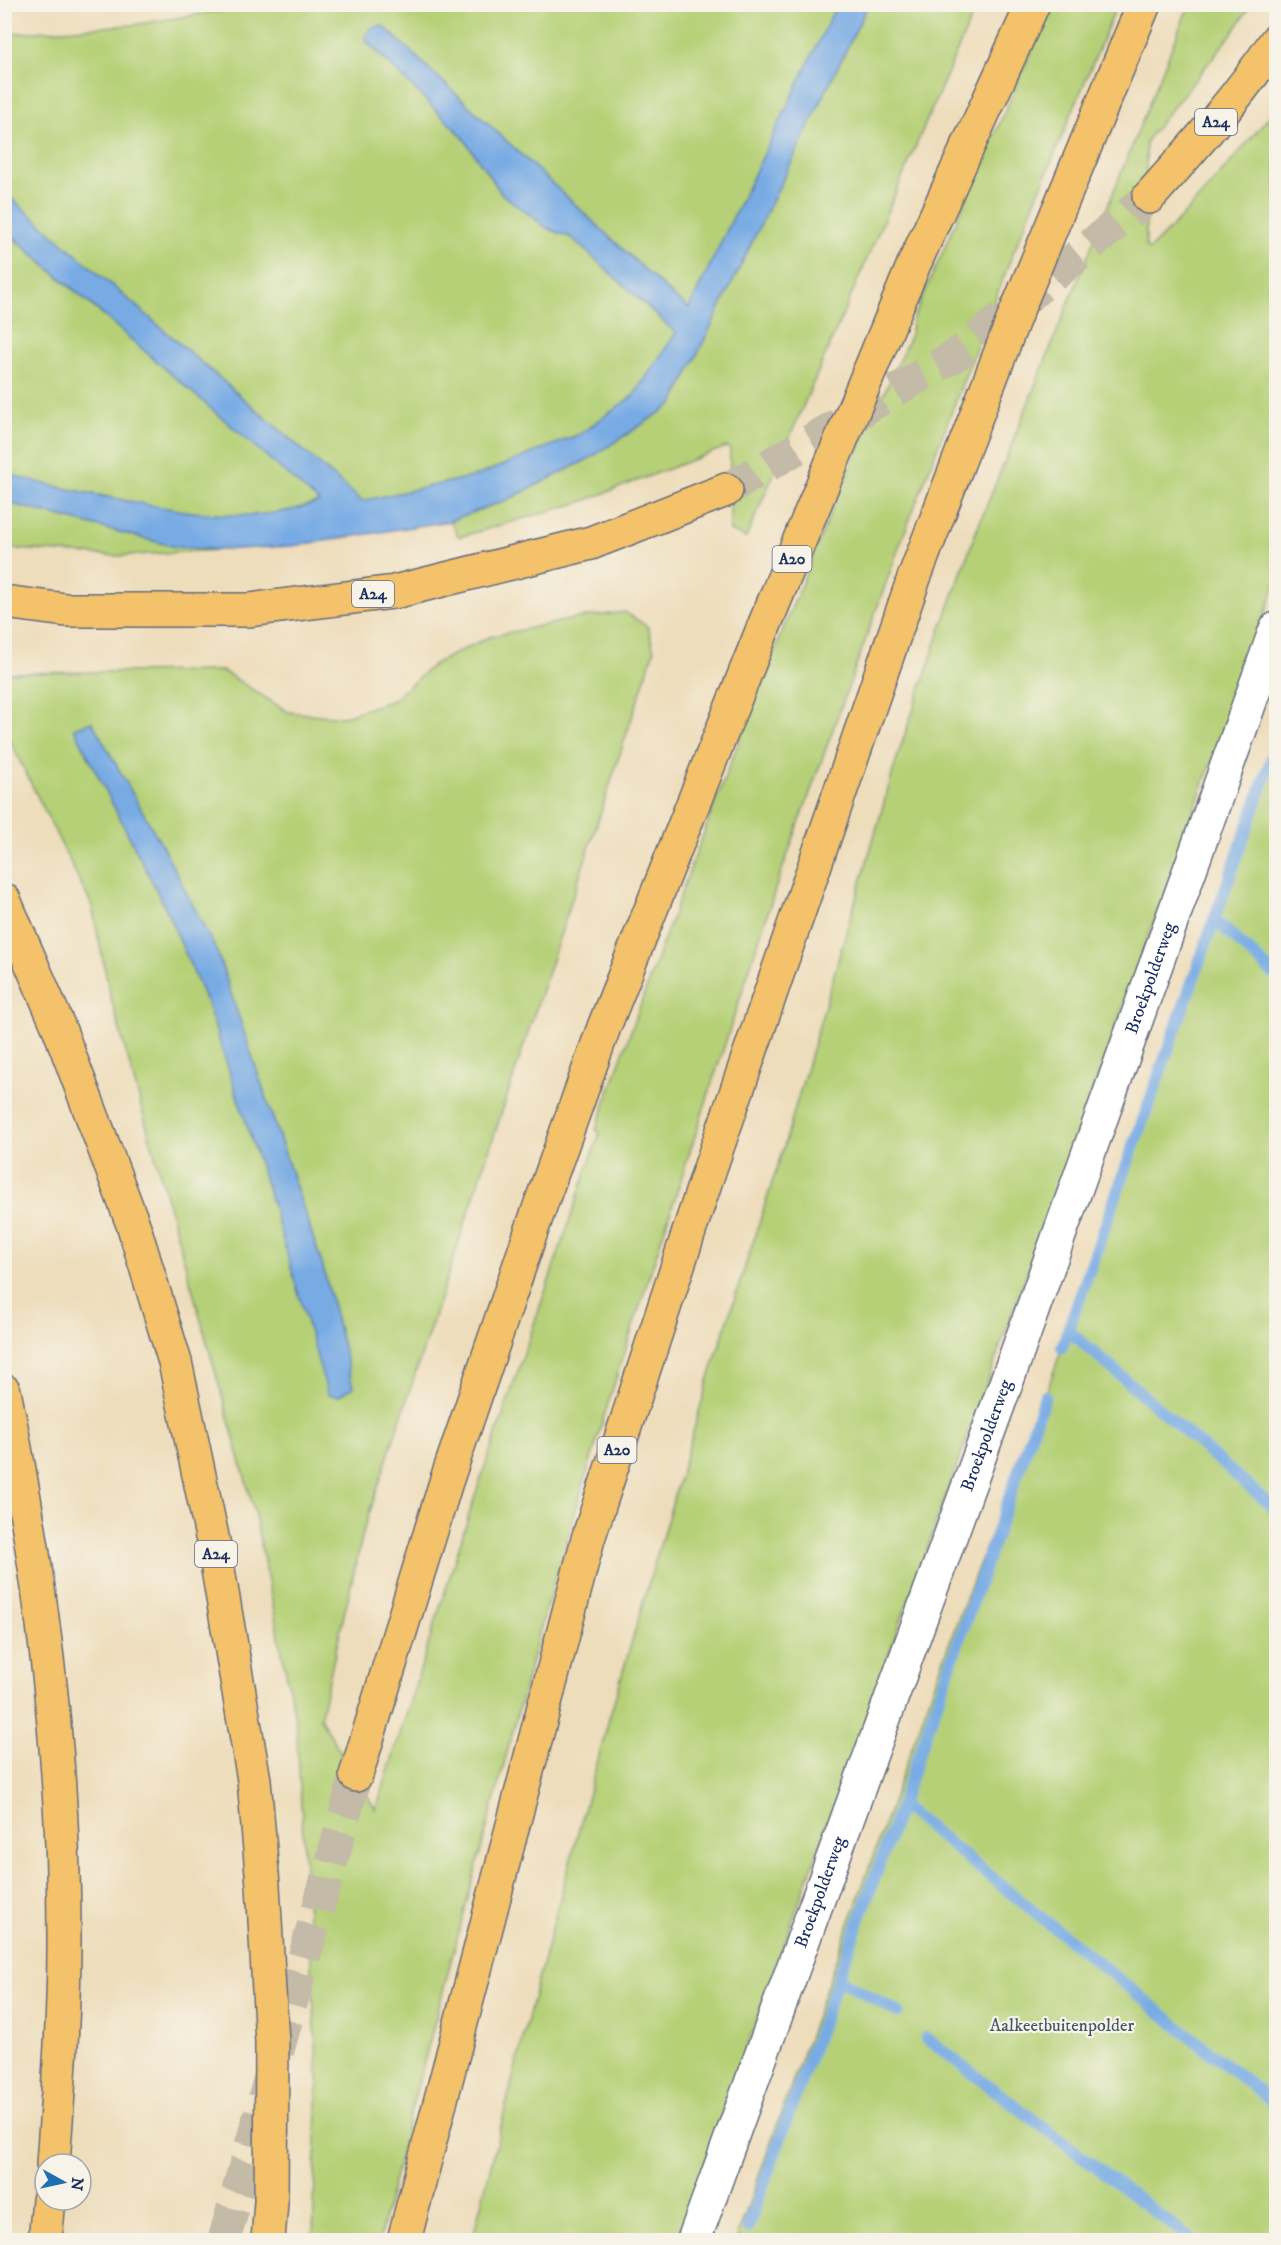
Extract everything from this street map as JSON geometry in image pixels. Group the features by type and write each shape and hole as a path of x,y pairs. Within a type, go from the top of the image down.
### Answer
{"highway":[{"name":"A20","path":"356,1775 446,1482 532,1226 604,1027 755,648 909,275 1033,4"},
{"name":"A20","path":"404,2241 588,1539 707,1176 914,578 1015,315 1144,4"},
{"name":"A24","path":"1149,197 1205,135 1258,69 1276,41"},
{"name":"A24","path":"4,602 66,610 249,610 394,592 591,543 726,490"},
{"name":"A24","path":"4,900 59,1028 134,1227 174,1362 214,1546 254,1780 263,1886 272,2043 271,2202 268,2241"},
{"path":"4,1391 22,1481 42,1604 51,1683 59,1794 64,1946 54,2152"},
{"name":"A20","path":"408,2241 413,2203"},
{"path":"45,2241 48,2212"}],"street":[{"name":"Broekpolderweg","path":"694,2241 1009,1376 1276,629"}],"green space":[{"path":"265,4 837,5 689,308 672,295 383,26 367,42 462,136 502,194 547,228 572,238 676,333 634,395 580,434 476,476 362,501 5,193 5,34 132,25"},
{"path":"868,5 977,5 746,538 730,531 730,449 726,447 581,502 459,537 450,521 511,498 592,457 673,404"},
{"path":"1052,5 1117,5 1011,258 899,547 778,881 609,1400 544,1615 407,2125 379,2240 313,2240 318,2076 296,1723 254,1510 110,995 92,906 5,731 5,673 223,671 288,712 342,717 393,700 434,664 489,637 578,618 625,612 648,627 654,651 364,1529 320,1718 376,1810 476,1493 600,1132 596,1130 650,977 765,674 836,500 911,334 912,321","holes":["92,722 165,851 217,952 323,1267 353,1387 270,1196 207,1003 165,907 74,728"]},
{"path":"1189,5 1251,5 1234,31 1146,141 1146,247 1149,250 1183,216 1276,108 1276,583 677,2240 472,2240 535,1991 609,1719 708,1381 784,1146 897,758 974,537"},
{"path":"4,230 320,502 281,513 240,516 188,513 34,482 5,473"},
{"path":"4,502 176,547 220,550 115,556 5,548"},
{"name":"Aalkeetbuitenpolder","path":"1276,747 1276,2240 736,2240 959,1616 1045,1396"}],"water":[{"path":"837,4 868,5 673,404 592,457 511,498 450,521 292,546 220,550 176,547 5,502 5,473 45,484 190,512 268,514 293,510 319,502 5,230 5,193 362,501 476,476 580,434 634,395 676,333 572,238 547,228 502,194 462,136 367,42 365,37 368,32 374,27 383,26 672,295 689,308"},
{"path":"92,722 165,851 217,952 323,1267 353,1387 339,1396 328,1395 270,1196 207,1003 165,907 74,728"}],"waterway":[{"path":"1062,1347 1276,747"},
{"path":"1214,919 1276,976"},
{"path":"1069,1331 1276,1510"},
{"path":"748,2227 901,1805 1045,1396"},
{"path":"901,1805 1276,2105"},
{"path":"838,1979 898,2012"},
{"path":"926,2038 1192,2240"}],"tunnel":[{"path":"726,490 958,354 1149,197"},
{"path":"224,2240 356,1775"}]}
